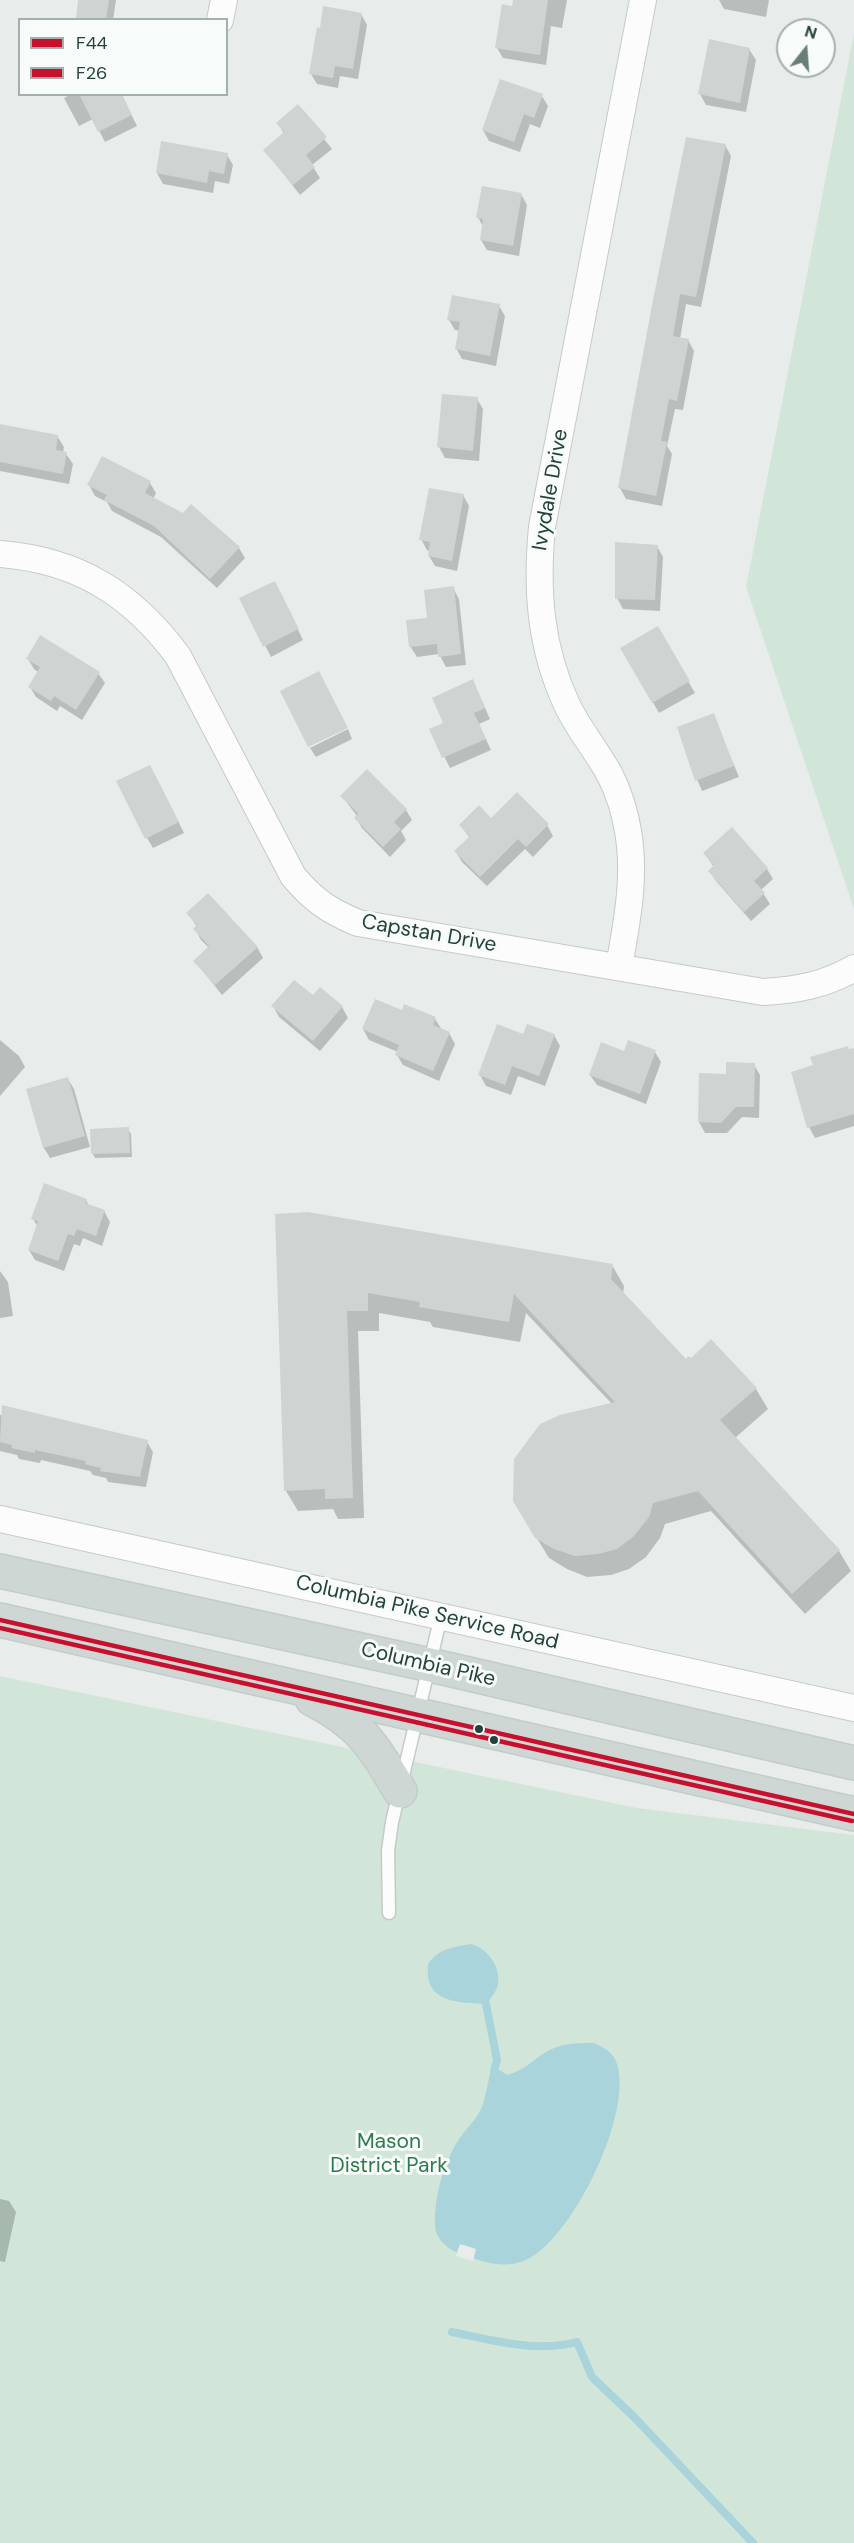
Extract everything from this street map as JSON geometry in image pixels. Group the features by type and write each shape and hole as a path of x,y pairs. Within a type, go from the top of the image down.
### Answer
{"main road":[{"name":"Columbia Pike","path":"0,1571 430,1665 854,1763"},
{"path":"0,1620 854,1814"},
{"path":"284,1685 338,1713 364,1736 400,1791"}],"street":[{"path":"220,18 224,0"},
{"name":"Ivydale Drive","path":"619,967 630,907 632,870 628,830 610,774 567,705 551,664 541,621 538,577 542,527 643,0"},
{"name":"Capstan Drive","path":"0,554 23,556 58,564 98,582 131,603 157,627 178,656 293,876 310,897 333,912 358,923 763,992 796,990 826,982 854,968"},
{"name":"Columbia Pike Service Road","path":"0,1519 854,1708"}],"lane":[{"path":"389,1913 388,1851 441,1616"}],"green space":[{"path":"854,33 854,909 746,587"},
{"name":"Mason District Park","path":"0,1676 637,1808 854,1835 854,2543 0,2543"}],"water":[{"path":"471,1944 487,1953 497,1970 497,1987 486,2004 444,1998 431,1986 428,1977 428,1964 437,1955 452,1948"},
{"path":"594,2043 609,2051 615,2059 620,2081 617,2108 608,2140 595,2172 560,2231 540,2251 514,2264 485,2262 449,2248 436,2231 435,2214 438,2192 454,2148 481,2109 490,2074 498,2069 507,2075 515,2072 557,2047"}],"pier":[{"path":"460,2244 476,2249 473,2261 456,2256"}],"building":[{"path":"78,0 109,0 106,18 76,18"},
{"path":"513,0 548,0 540,55 495,48 502,4 512,6"},
{"path":"323,6 362,13 353,69 335,66 333,78 309,74"},
{"path":"709,39 750,48 740,103 698,94"},
{"path":"500,79 543,94 534,118 524,114 514,142 482,130"},
{"path":"80,96 123,96 132,115 98,132"},
{"path":"298,104 327,137 306,155 315,167 293,185 263,150 284,132 276,123"},
{"path":"686,137 726,144 696,297 680,294 673,336 689,339 677,401 669,399 661,441 667,442 656,496 618,488"},
{"path":"161,141 228,153 224,174 209,171 207,183 156,173"},
{"path":"482,186 522,193 513,246 480,240 483,219 476,218"},
{"path":"452,295 500,304 490,356 455,349 460,322 447,320"},
{"path":"442,394 478,397 473,451 437,447"},
{"path":"0,424 58,435 56,450 67,452 63,474 0,462"},
{"path":"102,456 151,481 145,493 183,513 191,504 240,547 210,579 154,526 104,500 107,495 87,485"},
{"path":"429,488 464,494 452,561 428,556 430,542 419,540"},
{"path":"615,542 658,545 655,600 615,599"},
{"path":"275,581 299,629 263,647 239,598"},
{"path":"454,586 461,654 438,657 437,644 409,647 406,620 427,618 424,590"},
{"path":"658,626 690,681 652,703 620,648"},
{"path":"40,635 100,672 76,710 54,696 51,701 28,687 40,667 26,659"},
{"path":"319,671 348,728 308,747 280,691"},
{"path":"473,679 485,708 474,713 486,739 442,758 429,729 443,723 432,698"},
{"path":"714,713 734,766 695,781 677,727"},
{"path":"150,765 179,822 145,839 116,781"},
{"path":"367,769 407,809 394,822 401,829 383,847 354,818 358,813 340,796"},
{"path":"517,792 549,824 526,847 518,839 480,877 454,851 470,836 459,825 479,805 491,818"},
{"path":"732,827 768,868 754,881 765,893 744,912 708,871 714,865 703,853"},
{"path":"208,893 258,947 215,985 193,961 209,946 193,929 197,925 186,913"},
{"path":"294,980 313,995 320,987 343,1006 313,1041 271,1006"},
{"path":"375,999 402,1010 404,1004 436,1017 433,1025 450,1032 433,1071 395,1055 399,1045 362,1029"},
{"path":"497,1024 523,1034 527,1024 555,1034 539,1076 512,1066 505,1085 478,1075"},
{"path":"628,1040 656,1050 640,1094 589,1075 601,1042 624,1051"},
{"path":"848,1046 849,1049 854,1048 854,1114 807,1128 791,1072 813,1065 810,1057"},
{"path":"726,1062 755,1063 754,1107 736,1107 721,1123 698,1122 699,1073 726,1074"},
{"path":"68,1077 85,1136 43,1148 26,1089"},
{"path":"129,1127 130,1153 91,1154 90,1129"},
{"path":"44,1183 87,1199 85,1203 105,1210 96,1236 77,1229 74,1236 68,1234 58,1261 28,1250 38,1221 31,1219"},
{"path":"308,1212 613,1264 611,1279 686,1359 688,1356 691,1358 711,1339 757,1388 720,1420 840,1550 792,1594 698,1491 653,1503 649,1517 634,1536 617,1549 598,1554 575,1556 554,1549 535,1538 513,1501 514,1459 540,1424 560,1415 615,1402 514,1294 509,1322 419,1307 420,1302 368,1293 368,1311 347,1311 353,1498 325,1499 325,1489 284,1491 275,1214"},
{"path":"2,1405 148,1440 140,1477 100,1471 101,1468 85,1464 86,1461 35,1450 35,1453 11,1448 12,1445 0,1442"}],"waterway":[{"path":"486,2004 497,2060 494,2071"},
{"path":"452,2332 530,2346 577,2342 592,2377 634,2417 753,2543"}],"transit line":[{"name":"F44","path":"0,1620 854,1814"},
{"name":"F26","path":"0,1628 852,1821"}]}
